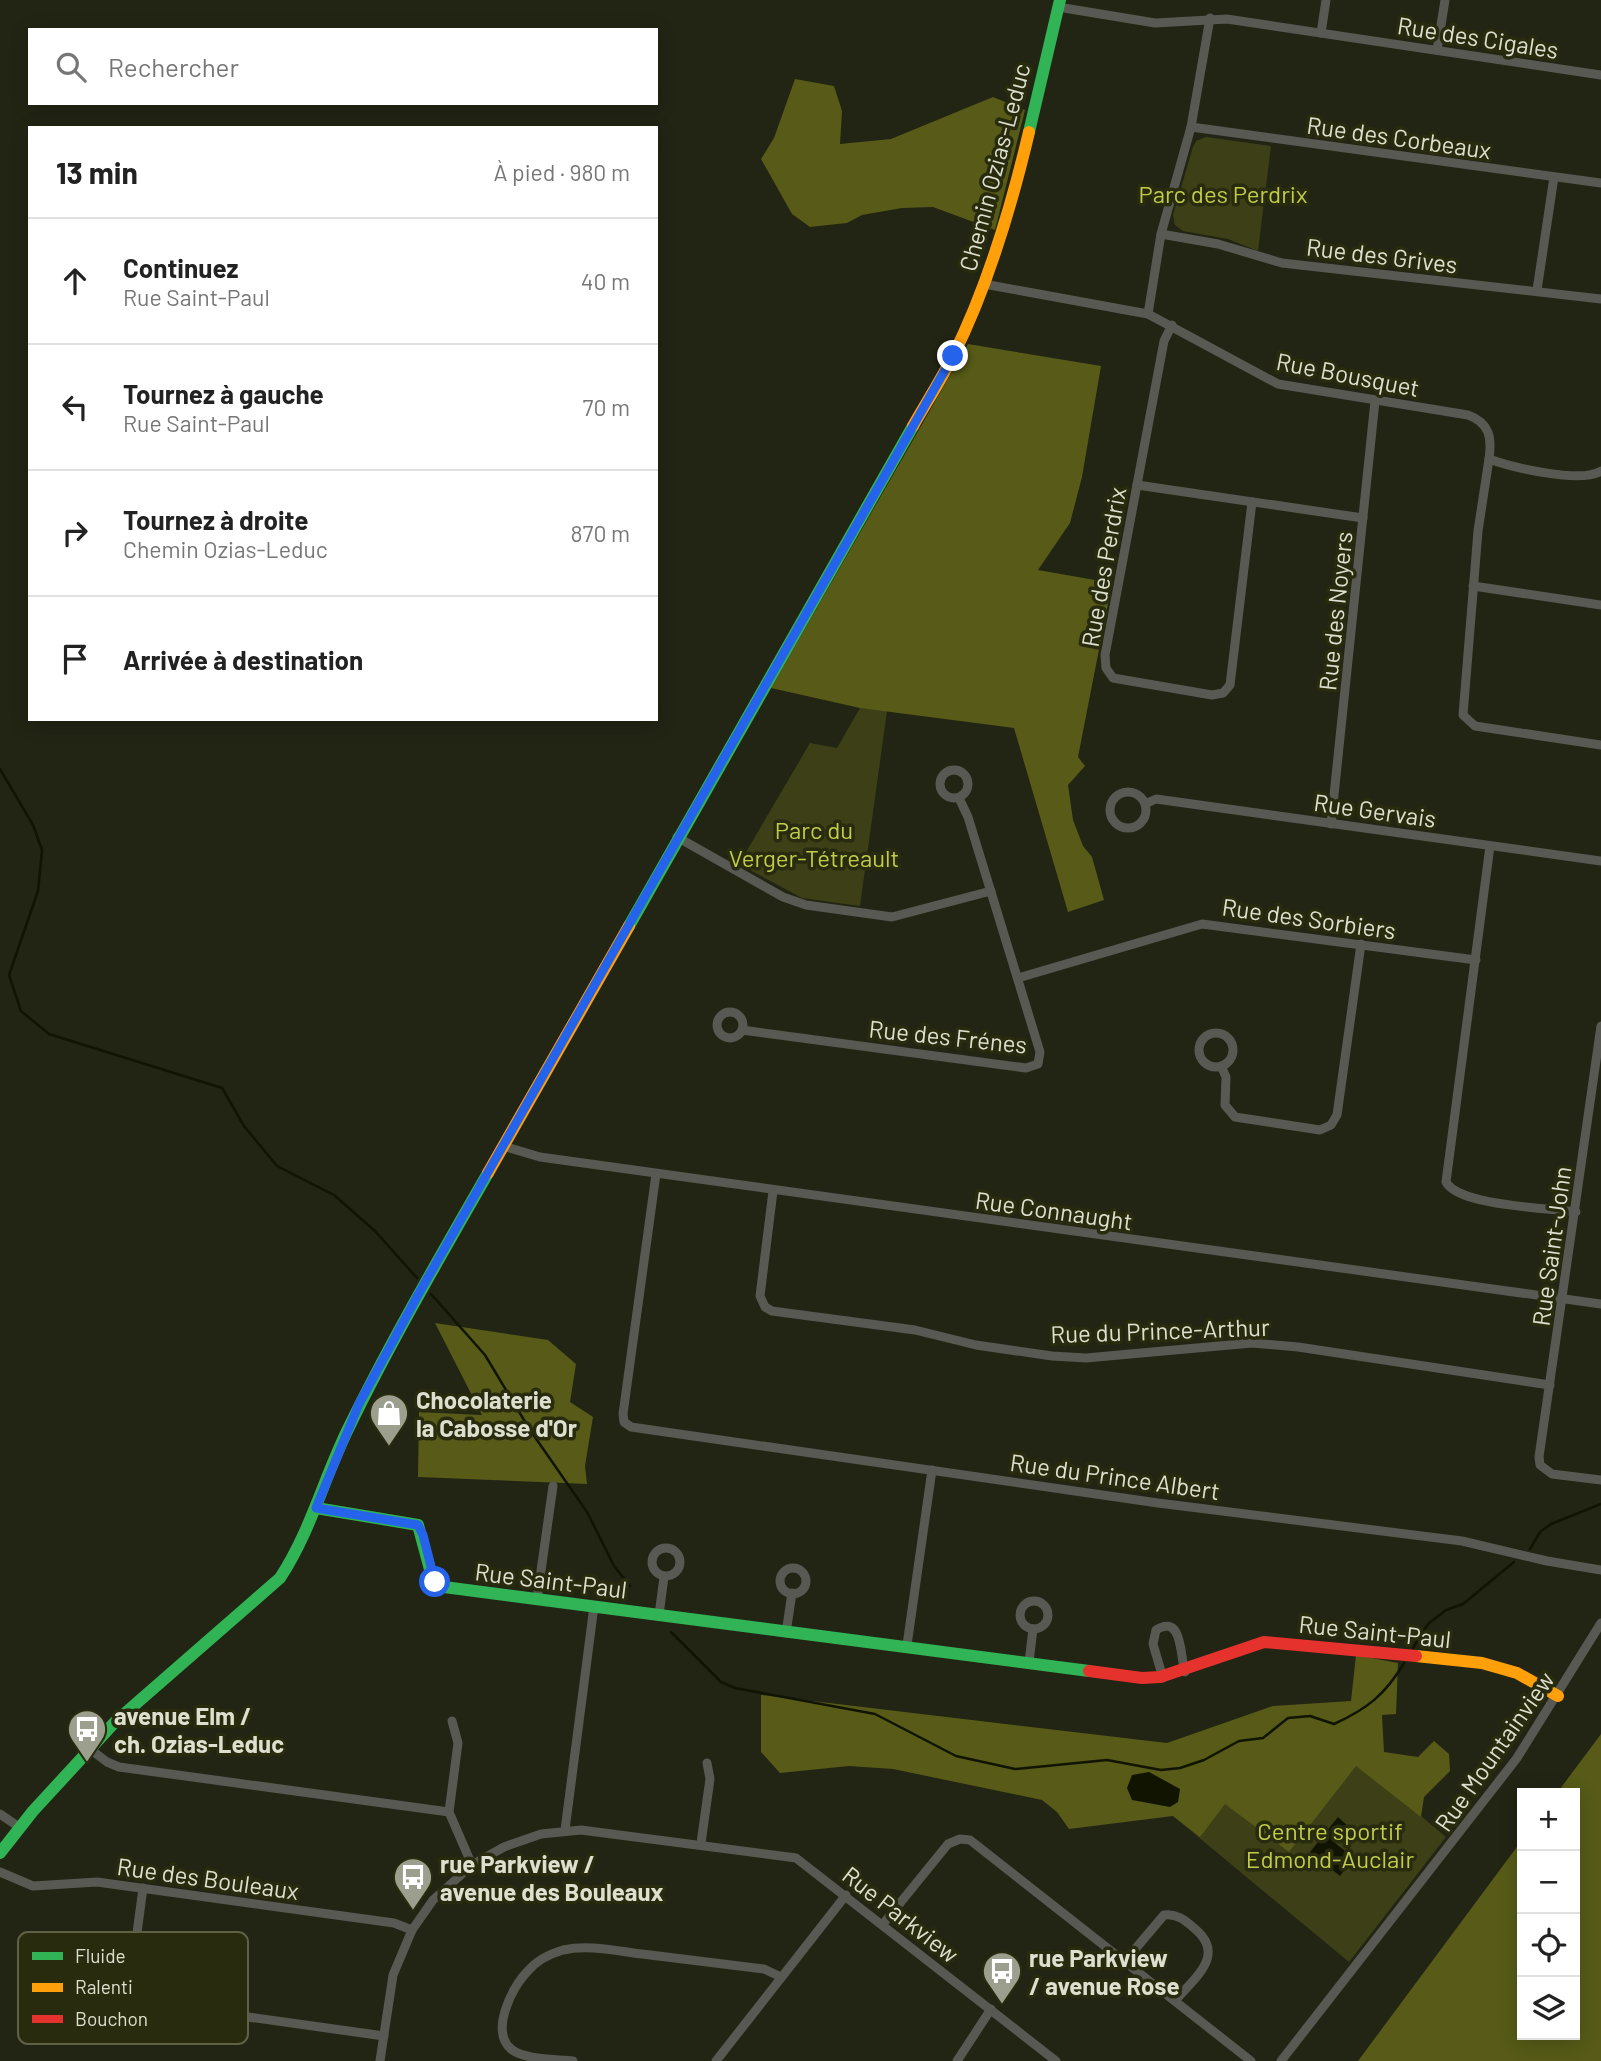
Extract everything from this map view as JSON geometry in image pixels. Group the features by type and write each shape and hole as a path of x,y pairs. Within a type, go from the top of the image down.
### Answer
{"street":[{"path":"1321,33 1326,0"},
{"path":"1437,50 1445,0"},
{"name":"Rue des Cigales","path":"1059,4 1155,23 1210,18 1601,75"},
{"name":"Chemin Ozias-Leduc","path":"0,1853 19,1827 90,1749 160,1681 250,1608 280,1578 298,1551 359,1404 677,837 942,377 984,284 1015,190 1059,4"},
{"path":"1148,314 1161,234 1191,127 1210,18"},
{"name":"Rue des Corbeaux","path":"1191,127 1601,183"},
{"path":"1537,290 1554,177"},
{"name":"Rue des Grives","path":"1161,234 1218,244 1282,263 1409,280 1537,290 1601,299"},
{"name":"Rue Bousquet","path":"984,284 1148,314 1270,381 1375,401 1459,413 1478,419 1490,434 1461,705 1466,721 1475,726 1601,744"},
{"name":"Rue des Perdrix","path":"1172,325 1164,341 1105,661 1113,678 1135,684 1212,695 1223,692 1230,685 1252,502"},
{"name":"Rue des Noyers","path":"1331,824 1375,401"},
{"path":"1489,459 1503,465 1582,476 1601,471"},
{"path":"1137,485 1363,518"},
{"path":"1473,586 1601,605"},
{"name":"Rue Gervais","path":"1122,793 1133,793 1145,804 1145,816 1137,826 1119,826 1111,816 1113,800 1122,793"},
{"name":"Rue des Frénes","path":"742,1030 1031,1068 1039,1062 1041,1054 1018,978 968,817 959,798"},
{"name":"Rue Gervais","path":"1145,804 1156,799 1601,861"},
{"path":"677,837 783,897 806,905 892,917 991,891"},
{"path":"1490,846 1445,1175 1450,1189 1469,1198 1576,1212"},
{"name":"Rue des Sorbiers","path":"1018,978 1202,924 1476,960"},
{"path":"1221,1066 1226,1077 1225,1105 1235,1117 1320,1130 1331,1125 1337,1115 1362,944"},
{"name":"Rue Saint-John","path":"1601,1026 1539,1457 1545,1470 1560,1476 1601,1480"},
{"path":"1588,1125 1601,1126"},
{"name":"Rue Connaught","path":"503,1146 532,1156 773,1191 1601,1304"},
{"name":"Rue du Prince Albert","path":"656,1174 624,1422 631,1427 1462,1541 1601,1570"},
{"name":"Rue du Prince-Arthur","path":"773,1191 760,1293 763,1304 772,1311 915,1330 976,1345 1052,1356 1113,1356 1252,1343 1298,1347 1550,1385"},
{"path":"907,1645 932,1470"},
{"path":"537,1599 553,1486"},
{"name":"Rue Saint-Paul","path":"316,1508 418,1525 423,1535 432,1577 439,1586 786,1633 907,1645 1128,1676 1163,1678 1185,1672 1250,1645 1275,1641 1482,1663 1517,1673 1558,1696"},
{"name":"Rue Saint-Paul","path":"659,1615 664,1577"},
{"path":"786,1633 792,1593"},
{"path":"565,1830 594,1606"},
{"name":"Rue Mountainview","path":"1281,2061 1487,1799 1558,1696 1601,1623"},
{"path":"1163,1678 1153,1642 1154,1633 1161,1627 1172,1628 1178,1634 1185,1672"},
{"path":"1029,1661 1033,1629"},
{"path":"452,1721 458,1743 449,1812 471,1865"},
{"path":"90,1749 119,1767 449,1812"},
{"path":"701,1843 709,1779 707,1763"},
{"path":"0,1814 19,1827"},
{"name":"Rue Parkview","path":"380,2061 393,1975 412,1930 433,1900 471,1865 522,1839 565,1830 612,1831 790,1856 811,1867 1056,2061"},
{"path":"883,1924 948,1844 967,1839 1251,2061"},
{"name":"Rue des Bouleaux","path":"0,1872 33,1886 90,1882 143,1888 394,1923 412,1930"},
{"path":"137,1932 143,1888"},
{"path":"716,2061 846,1895"},
{"path":"1125,1961 1164,1915 1177,1916 1196,1929 1208,1942 1209,1957 1175,2001"},
{"path":"573,2061 515,2052 503,2035 506,2011 519,1982 537,1963 554,1953 580,1948 609,1950 764,1969 781,1977"},
{"path":"957,2061 990,2009"},
{"path":"248,2017 384,2036"}],"green space":[{"name":"Parc des Perdrix","path":"1206,137 1271,146 1258,251 1228,239 1183,231 1175,225 1173,215 1193,147 1196,141"},
{"name":"Parc du Verger-Tétreault","path":"860,708 887,711 860,906 802,898 739,864 810,743 837,748"},
{"name":"Centre sportif Edmond-Auclair","path":"1346,1753 1446,1837 1349,1962 1173,1816"}],"shaded area":[{"path":"795,79 834,86 842,111 840,144 891,139 993,97 1025,110 995,230 933,207 902,208 862,215 847,223 810,227 792,214 761,159 774,138"},
{"path":"968,344 1101,366 1082,477 1070,523 1038,570 1112,583 1078,757 1085,766 1068,785 1073,820 1083,846 1092,857 1104,900 1068,912 1014,728 860,708 771,688"},
{"path":"435,1323 548,1340 576,1364 570,1402 593,1417 585,1466 587,1484 418,1477 419,1412 482,1415"},
{"path":"1356,1655 1398,1663 1396,1714 1382,1715 1384,1752 1418,1757 1434,1741 1449,1754 1450,1771 1424,1797 1421,1817 1356,1766 1289,1852 1225,1804 1200,1837 1173,1816 1069,1829 1057,1812 1042,1800 893,1769 849,1766 780,1773 761,1752 761,1695 1167,1743 1273,1706 1351,1701"},
{"path":"1601,1734 1601,2061 1358,2061 1517,1847 1517,2040 1580,2040 1580,1788 1561,1788"},
{"path":"1149,1772 1180,1789 1178,1802 1170,1807 1132,1800 1127,1788 1132,1775"},
{"path":"1338,1817 1348,1826 1335,1843 1354,1858 1340,1876 1310,1852"}],"waterway":[{"path":"0,769 33,825 42,850 38,891 9,975 21,1011 49,1034 222,1088 244,1126 277,1166 334,1195 375,1231 417,1278"},
{"path":"431,1294 485,1355 530,1430 587,1512 614,1566 630,1586"},
{"path":"1530,1549 1540,1532 1551,1524 1601,1504"},
{"path":"1413,1648 1428,1624 1446,1610 1463,1604 1514,1562"},
{"path":"671,1632 721,1682 735,1688 875,1714 956,1756 1015,1769 1107,1760 1161,1770 1180,1768 1204,1760 1239,1741 1263,1738 1288,1718 1310,1716 1334,1724 1374,1700 1390,1684 1404,1663"}],"traffic: fast":[{"path":"1029,132 1060,0"},
{"path":"629,926 913,426"},
{"path":"0,1853 33,1811 115,1722 280,1578 309,1523 340,1446 365,1395 488,1173"},
{"path":"316,1508 418,1525 432,1577 444,1587 1089,1671"}],"traffic: slow":[{"path":"913,426 948,365 977,302 1006,218 1029,132"},
{"path":"488,1173 629,926"},
{"path":"1416,1656 1482,1663 1517,1673 1558,1696"}],"traffic: jam":[{"path":"1089,1671 1142,1678 1160,1677 1264,1642 1416,1656"}],"place":[{"name":"Chocolaterie la Cabosse d'Or","path":"389,1447"},
{"name":"avenue Elm / ch. Ozias-Leduc","path":"87,1763"},
{"name":"rue Parkview / avenue des Bouleaux","path":"413,1911"},
{"name":"rue Parkview / avenue Rose","path":"1002,2005"}],"route":[{"path":"435,1582 418,1525 326,1512 316,1508 347,1431 418,1295 726,750 953,356"}]}
